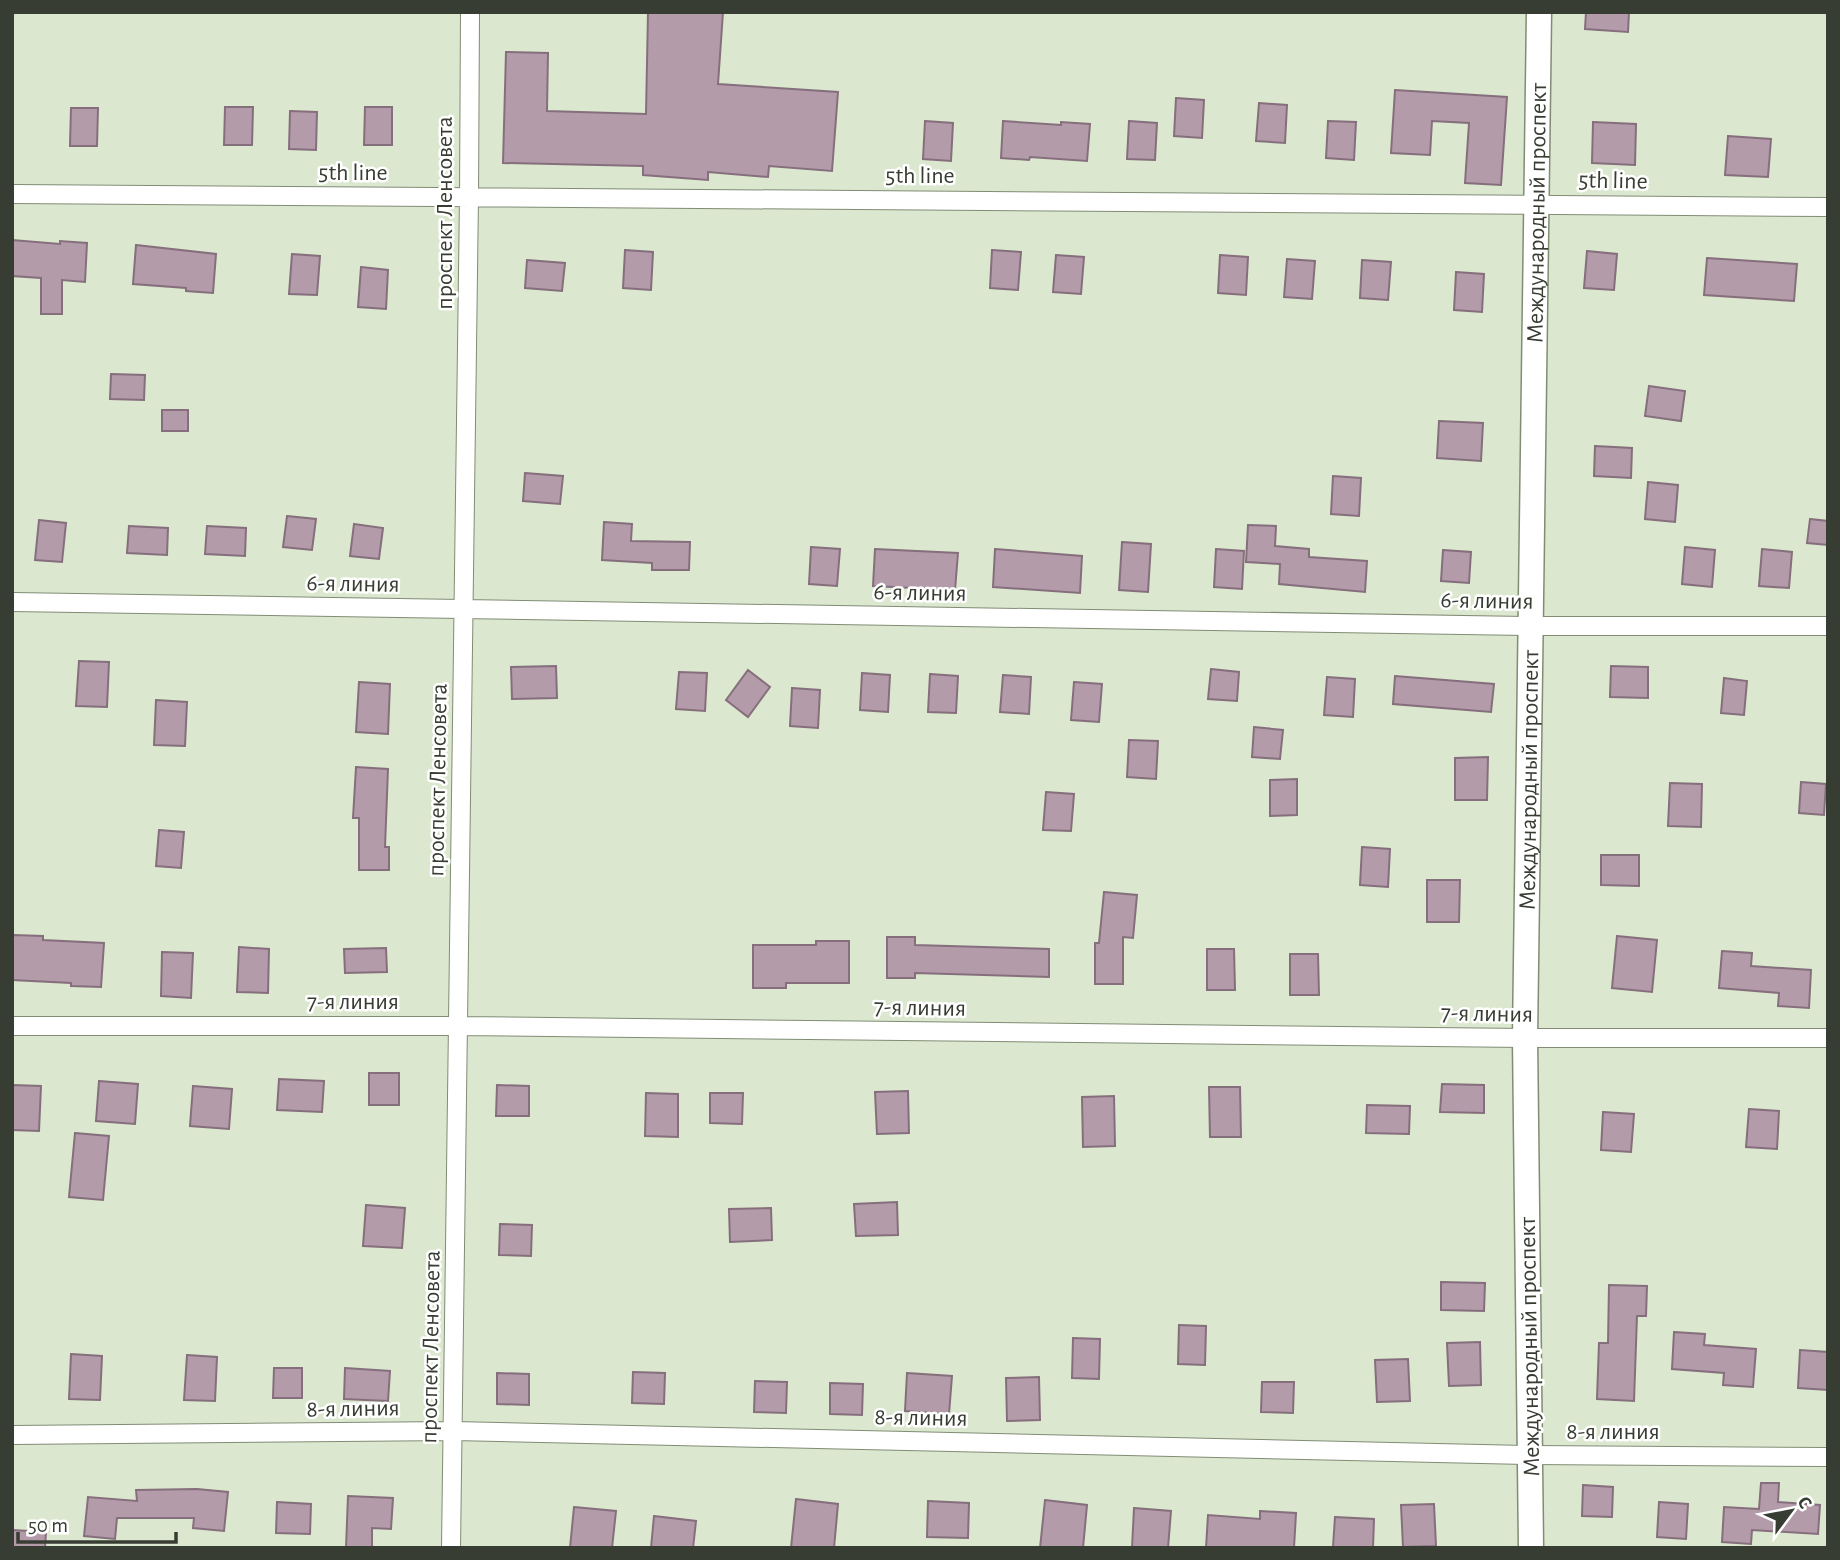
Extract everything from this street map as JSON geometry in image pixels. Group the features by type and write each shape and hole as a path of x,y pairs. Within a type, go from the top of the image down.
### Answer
{"street":[{"name":"проспект Ленсовета","path":"451,1548 470,12"},
{"name":"Международный проспект","path":"1531,1548 1525,1038 1539,12"},
{"name":"5th line","path":"12,194 1828,207"},
{"name":"6-я линия","path":"12,603 1531,626 1828,626"},
{"name":"7-я линия","path":"12,1026 459,1026 1525,1038 1828,1038"},
{"name":"8-я линия","path":"12,1436 454,1431 1531,1455 1828,1457"}],"building":[{"path":"648,12 723,12 718,84 838,92 832,171 769,166 768,177 708,172 708,180 643,175 643,166 503,163 506,52 548,53 547,111 646,114"},
{"path":"1586,12 1629,12 1628,32 1585,29"},
{"path":"1395,90 1507,97 1501,185 1465,183 1469,123 1432,121 1430,155 1391,153"},
{"path":"1176,98 1204,100 1202,138 1174,136"},
{"path":"1259,103 1287,105 1285,143 1256,141"},
{"path":"225,107 253,107 252,145 224,145"},
{"path":"365,107 392,107 392,145 364,145"},
{"path":"71,108 98,108 97,146 70,146"},
{"path":"290,111 317,112 316,150 289,149"},
{"path":"925,121 953,123 951,161 923,159"},
{"path":"1003,121 1090,124 1087,161 1001,158"},
{"path":"1129,121 1157,123 1155,160 1127,159"},
{"path":"1328,121 1356,122 1354,160 1326,158"},
{"path":"1593,122 1636,124 1635,165 1592,163"},
{"path":"1728,136 1771,139 1768,177 1725,175"},
{"path":"12,240 87,243 85,282 62,280 62,314 41,314 41,278 12,276"},
{"path":"136,245 216,254 213,293 133,284"},
{"path":"625,250 653,252 651,290 623,288"},
{"path":"992,250 1021,252 1018,290 990,288"},
{"path":"1587,251 1617,254 1614,290 1584,288"},
{"path":"292,254 320,256 317,295 289,294"},
{"path":"1056,255 1084,257 1081,294 1053,292"},
{"path":"1220,255 1248,257 1246,295 1218,293"},
{"path":"1707,258 1797,264 1794,301 1704,295"},
{"path":"1287,259 1315,261 1312,299 1284,297"},
{"path":"527,260 565,263 562,291 525,288"},
{"path":"1362,260 1391,262 1388,300 1360,298"},
{"path":"361,267 388,270 386,309 358,307"},
{"path":"1456,272 1484,274 1482,312 1454,310"},
{"path":"111,374 145,375 144,400 110,399"},
{"path":"1649,386 1685,391 1681,421 1645,416"},
{"path":"162,410 188,410 188,431 162,431"},
{"path":"1439,421 1483,423 1481,461 1437,458"},
{"path":"1595,446 1632,448 1631,478 1594,476"},
{"path":"525,473 563,476 560,504 523,501"},
{"path":"1333,476 1361,478 1359,516 1331,514"},
{"path":"1648,482 1678,485 1675,522 1645,519"},
{"path":"287,516 316,519 312,550 283,547"},
{"path":"1810,519 1828,521 1828,545 1807,543"},
{"path":"39,520 66,523 62,562 35,560"},
{"path":"604,522 632,524 631,541 690,542 689,570 652,570 652,563 602,560"},
{"path":"354,524 383,528 379,559 350,556"},
{"path":"1248,525 1276,526 1275,546 1309,549 1309,557 1367,561 1365,592 1279,584 1280,564 1246,562"},
{"path":"129,526 168,528 167,555 127,553"},
{"path":"207,526 246,528 245,556 205,554"},
{"path":"1122,542 1151,544 1148,592 1119,590"},
{"path":"811,547 840,549 837,586 809,584"},
{"path":"1685,547 1715,550 1712,587 1682,584"},
{"path":"875,549 958,553 955,590 873,586"},
{"path":"995,549 1082,556 1080,593 993,587"},
{"path":"1216,549 1244,551 1242,589 1214,587"},
{"path":"1762,549 1792,552 1789,588 1759,586"},
{"path":"1443,550 1471,552 1469,583 1441,581"},
{"path":"79,661 109,662 107,707 76,706"},
{"path":"556,666 557,698 512,699 511,667"},
{"path":"1611,666 1648,667 1648,698 1610,697"},
{"path":"1211,669 1239,672 1237,701 1208,699"},
{"path":"748,670 770,687 748,717 726,700"},
{"path":"679,672 707,673 705,711 676,709"},
{"path":"862,673 890,675 888,712 860,710"},
{"path":"930,674 958,676 956,713 928,712"},
{"path":"1003,675 1031,677 1029,714 1000,712"},
{"path":"1395,676 1494,684 1491,712 1393,704"},
{"path":"1327,677 1355,679 1353,717 1324,715"},
{"path":"1724,678 1747,681 1744,715 1721,713"},
{"path":"359,682 390,684 388,734 356,732"},
{"path":"1074,682 1102,684 1099,722 1071,720"},
{"path":"792,688 820,690 818,728 790,726"},
{"path":"156,700 187,702 185,746 154,745"},
{"path":"1254,727 1283,730 1280,759 1252,757"},
{"path":"1129,740 1158,741 1156,779 1127,777"},
{"path":"1488,757 1487,800 1455,800 1455,758"},
{"path":"356,767 388,769 385,847 389,847 389,870 359,870 359,818 353,818"},
{"path":"1297,779 1297,815 1270,816 1270,780"},
{"path":"1801,782 1826,784 1824,815 1799,813"},
{"path":"1670,783 1702,784 1701,827 1668,826"},
{"path":"1046,792 1074,794 1071,831 1043,830"},
{"path":"159,830 184,832 181,868 156,866"},
{"path":"1362,847 1390,849 1388,887 1360,885"},
{"path":"1601,855 1639,855 1639,886 1601,885"},
{"path":"1427,880 1460,880 1459,922 1427,922"},
{"path":"1104,892 1137,895 1133,938 1123,937 1123,984 1095,984 1095,943 1099,943"},
{"path":"13,935 43,936 43,940 104,943 101,987 12,980"},
{"path":"1617,936 1657,940 1652,992 1612,988"},
{"path":"887,937 915,937 915,945 1049,949 1049,977 915,973 915,978 887,978"},
{"path":"816,941 849,941 849,983 786,983 786,988 753,988 753,945 816,945"},
{"path":"239,947 269,949 268,993 237,992"},
{"path":"386,948 387,972 345,973 344,949"},
{"path":"1207,949 1234,949 1235,990 1207,990"},
{"path":"1722,951 1752,953 1751,966 1811,970 1809,1008 1778,1006 1779,993 1719,988"},
{"path":"162,952 193,953 191,998 161,996"},
{"path":"1290,954 1318,954 1319,995 1290,995"},
{"path":"369,1073 399,1073 399,1105 369,1105"},
{"path":"279,1079 324,1081 322,1112 277,1110"},
{"path":"99,1081 138,1084 135,1124 96,1121"},
{"path":"1442,1084 1484,1085 1484,1113 1440,1112"},
{"path":"12,1085 41,1086 39,1131 12,1130"},
{"path":"497,1085 529,1086 529,1116 496,1116"},
{"path":"193,1086 232,1089 229,1129 190,1126"},
{"path":"1209,1087 1240,1087 1241,1137 1210,1137"},
{"path":"908,1091 909,1133 877,1134 875,1092"},
{"path":"646,1093 678,1094 678,1137 645,1136"},
{"path":"710,1093 743,1093 742,1124 710,1123"},
{"path":"1114,1096 1115,1146 1083,1147 1082,1097"},
{"path":"1367,1105 1410,1106 1409,1134 1366,1133"},
{"path":"1749,1109 1779,1111 1777,1149 1746,1147"},
{"path":"1603,1112 1634,1114 1631,1152 1601,1150"},
{"path":"75,1133 109,1136 103,1200 69,1197"},
{"path":"897,1202 898,1235 856,1236 854,1204"},
{"path":"366,1205 405,1208 402,1248 363,1246"},
{"path":"771,1208 772,1240 730,1242 729,1209"},
{"path":"500,1224 532,1225 531,1256 499,1255"},
{"path":"1441,1282 1485,1283 1484,1311 1441,1310"},
{"path":"1609,1285 1647,1286 1646,1316 1637,1316 1634,1401 1597,1399 1599,1343 1608,1343"},
{"path":"1179,1325 1206,1326 1205,1365 1178,1364"},
{"path":"1674,1332 1705,1334 1704,1345 1756,1349 1753,1387 1723,1385 1724,1373 1672,1369"},
{"path":"1073,1338 1100,1339 1099,1379 1072,1378"},
{"path":"1480,1342 1481,1385 1449,1386 1447,1343"},
{"path":"1800,1350 1828,1352 1828,1390 1798,1388"},
{"path":"71,1354 102,1356 100,1400 69,1399"},
{"path":"187,1355 217,1357 215,1401 184,1400"},
{"path":"1408,1359 1410,1401 1377,1402 1375,1360"},
{"path":"274,1368 302,1368 302,1398 273,1398"},
{"path":"345,1368 390,1371 388,1401 344,1399"},
{"path":"633,1372 665,1373 664,1404 632,1403"},
{"path":"497,1373 529,1374 529,1405 497,1404"},
{"path":"907,1373 952,1376 949,1414 905,1411"},
{"path":"1039,1377 1040,1420 1007,1421 1006,1378"},
{"path":"755,1381 787,1382 786,1413 754,1412"},
{"path":"1262,1382 1294,1382 1293,1413 1261,1412"},
{"path":"830,1383 863,1384 862,1415 830,1414"},
{"path":"1761,1483 1779,1483 1778,1502 1820,1505 1818,1534 1752,1530 1751,1544 1722,1542 1724,1507 1759,1509"},
{"path":"1583,1485 1613,1487 1612,1517 1582,1516"},
{"path":"197,1489 228,1492 224,1531 193,1528 194,1518 117,1518 115,1539 84,1536 88,1497 137,1501 136,1490"},
{"path":"348,1496 393,1498 391,1529 372,1528 372,1548 346,1548"},
{"path":"796,1499 838,1504 834,1548 791,1548"},
{"path":"1045,1500 1087,1505 1083,1548 1040,1548"},
{"path":"928,1501 969,1503 968,1538 927,1537"},
{"path":"277,1502 311,1504 310,1534 276,1533"},
{"path":"1659,1502 1688,1504 1686,1539 1657,1537"},
{"path":"1434,1504 1436,1546 1403,1547 1401,1505"},
{"path":"574,1507 616,1511 612,1548 570,1548"},
{"path":"1134,1508 1171,1511 1168,1548 1132,1548"},
{"path":"1260,1511 1296,1513 1294,1548 1206,1548 1208,1515 1260,1519"},
{"path":"654,1516 696,1521 693,1548 651,1548"},
{"path":"1335,1517 1374,1519 1373,1548 1333,1547"},
{"path":"12,1530 46,1532 45,1548 12,1548"}]}
